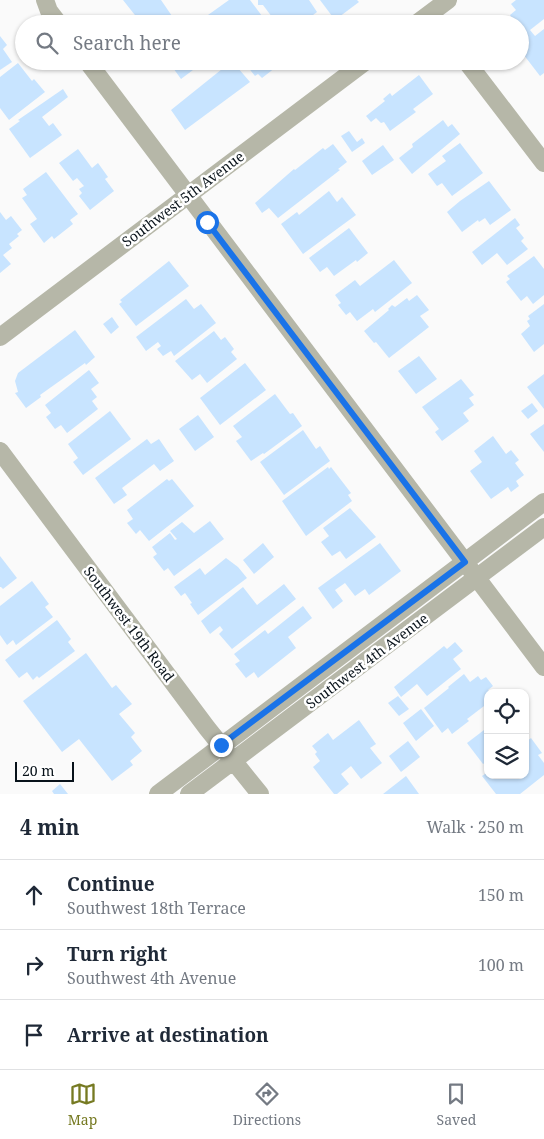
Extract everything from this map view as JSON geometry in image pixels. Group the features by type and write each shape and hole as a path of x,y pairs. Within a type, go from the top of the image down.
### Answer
{"street":[{"path":"45,0 52,15"},
{"path":"429,15 448,0"},
{"path":"94,70 544,667"},
{"name":"Southwest 5th Avenue","path":"0,337 354,70"},
{"path":"473,70 544,164"},
{"name":"Southwest 19th Road","path":"0,452 260,794"},
{"name":"Southwest 4th Avenue","path":"158,794 544,502"},
{"name":"Southwest 4th Avenue","path":"189,794 544,527"}],"building":[{"path":"123,0 161,0 171,15 135,15"},
{"path":"229,0 250,0 261,15 208,15"},
{"path":"258,0 309,0 317,12 313,15 270,15 263,5 258,5"},
{"path":"320,0 357,0 359,2 342,15 331,15"},
{"path":"516,0 544,0 544,19 530,30 535,36 544,29 544,73 540,76 529,62 529,15 510,15 516,10 511,4"},
{"path":"0,36 7,45 3,49 12,62 0,70"},
{"path":"15,65 15,70 23,70 32,81 34,79 45,92 9,120 0,108 0,77"},
{"path":"174,70 193,70 181,79"},
{"path":"221,70 240,70 250,82 185,130 171,110"},
{"path":"250,70 272,70 262,78 258,74 255,76"},
{"path":"419,75 433,94 413,109 416,112 390,131 384,122 381,123 376,118 371,122 366,116 385,101 383,99 390,93 392,96"},
{"path":"63,89 68,97 42,117 49,126 53,123 62,135 30,158 9,129 20,121 18,120"},
{"path":"443,120 448,127 452,124 460,134 412,174 399,158 413,147 412,144"},
{"path":"349,131 357,142 362,138 365,143 352,152 341,136"},
{"path":"460,143 483,173 452,196 442,183 437,186 428,174 446,161 442,156"},
{"path":"333,144 347,162 338,169 340,170 278,218 269,208 262,213 255,203 294,169 323,148 325,150"},
{"path":"383,145 394,160 372,175 362,161"},
{"path":"78,149 92,168 98,163 108,177 105,179 114,191 90,210 79,196 82,193 79,189 84,186 77,178 73,181 59,163"},
{"path":"46,172 78,214 70,220 73,224 54,239 52,236 44,243 30,224 37,219 22,198 27,195 23,189"},
{"path":"489,181 511,210 490,225 485,218 479,222 478,220 462,232 447,212"},
{"path":"329,191 337,202 342,197 356,215 303,254 281,224 297,212 299,215"},
{"path":"0,212 6,220 11,216 22,230 17,234 19,236 9,244 12,248 3,255 11,264 0,273"},
{"path":"515,218 520,225 516,228 524,238 521,241 528,249 507,265 497,253 482,265 472,252"},
{"path":"349,228 368,253 334,276 327,267 320,272 309,258"},
{"path":"534,256 544,269 544,295 533,304 527,296 521,301 506,282 510,279 507,276"},
{"path":"394,260 412,283 375,312 373,309 357,321 350,312 346,315 338,305 341,303 335,295 355,280 360,286"},
{"path":"169,261 189,286 136,326 119,304 122,302 120,300"},
{"path":"417,295 429,310 420,316 429,327 389,358 364,331 389,310 392,305 395,307 407,298 409,301"},
{"path":"186,299 194,309 201,304 216,323 174,356 171,351 163,356 157,349 161,346 158,342 146,351 136,337"},
{"path":"544,304 544,344 534,352 521,334 530,326 527,321 530,319 528,316"},
{"path":"112,317 119,327 111,334 103,324"},
{"path":"75,330 95,357 40,395 41,397 26,408 15,393 18,392 15,381 18,373"},
{"path":"214,331 221,340 225,337 234,349 231,352 237,359 207,383 200,374 192,380 175,361"},
{"path":"419,356 437,379 416,394 398,371"},
{"path":"245,363 266,390 220,425 200,398"},
{"path":"89,370 99,383 91,389 97,397 92,401 98,409 67,433 61,425 55,429 46,417 51,413 45,405"},
{"path":"544,374 544,409 527,387"},
{"path":"461,379 474,395 469,398 474,405 463,413 469,421 442,441 435,432 439,429 422,407"},
{"path":"275,394 290,414 293,413 302,426 264,454 251,461 236,441 242,437 233,426"},
{"path":"532,403 538,411 528,419 521,411"},
{"path":"110,411 131,439 83,475 73,462 78,458 68,444"},
{"path":"198,415 214,437 195,451 179,429"},
{"path":"544,424 544,452 530,434"},
{"path":"303,430 316,449 320,446 330,461 284,495 260,462"},
{"path":"493,436 506,454 511,450 519,460 515,463 524,475 516,481 519,486 511,492 508,487 491,499 470,471 482,462 474,451"},
{"path":"147,439 151,444 159,439 174,461 160,471 154,464 122,488 127,495 114,504 95,478"},
{"path":"328,467 329,469 331,467 351,493 348,495 352,501 306,536 282,501"},
{"path":"167,479 169,481 172,479 194,506 149,541 140,530 136,534 127,523 133,519 127,510"},
{"path":"350,508 376,537 346,559 340,551 332,556 321,542 329,536 323,528"},
{"path":"210,521 224,539 174,576 168,568 164,571 153,557 157,554 152,547 170,533 175,540 177,539 170,531 182,522 194,533"},
{"path":"263,543 274,557 254,574 243,560"},
{"path":"380,543 401,571 369,595 365,589 355,596 345,583 335,590 343,601 333,609 318,588"},
{"path":"0,556 17,578 3,589 0,587"},
{"path":"226,558 238,567 247,578 198,615 185,593 181,596 174,587 200,568 205,575"},
{"path":"32,581 49,604 45,607 53,617 16,645 13,640 7,645 0,635 0,606"},
{"path":"284,584 296,599 232,649 219,634 223,630 220,626 210,634 201,621 243,587 257,605"},
{"path":"303,606 312,618 288,637 296,648 258,678 254,672 246,678 235,664 240,661 234,654 265,630 268,634"},
{"path":"57,620 71,639 68,642 75,651 39,678 37,676 33,680 27,672 19,678 5,660"},
{"path":"455,642 463,651 453,659 461,669 427,696 417,684 401,697 394,687 444,646 447,649"},
{"path":"86,653 112,688 116,685 132,704 119,714 135,733 131,737 142,751 130,761 133,765 112,781 79,739 62,752 23,701"},
{"path":"464,674 470,682 478,676 481,680 486,677 493,686 489,689 484,689 484,706 452,734 448,728 442,733 424,708"},
{"path":"398,696 409,709 399,716 388,703"},
{"path":"421,709 434,726 416,741 403,723"},
{"path":"359,720 376,744 370,748 382,763 361,779 351,766 341,774 349,784 337,794 334,794 313,767 320,761 315,754 317,752 312,746 328,733 333,740"},
{"path":"484,730 484,763 483,764 467,743"},
{"path":"531,738 542,753 538,755 544,763 544,775 520,794 496,794 484,779 529,779 529,740"},
{"path":"408,741 420,757 401,772 389,756"},
{"path":"406,776 419,794 383,794"},
{"path":"60,784 68,794 54,794 52,791"}],"route":[{"path":"207,222 465,562 221,745"}]}
